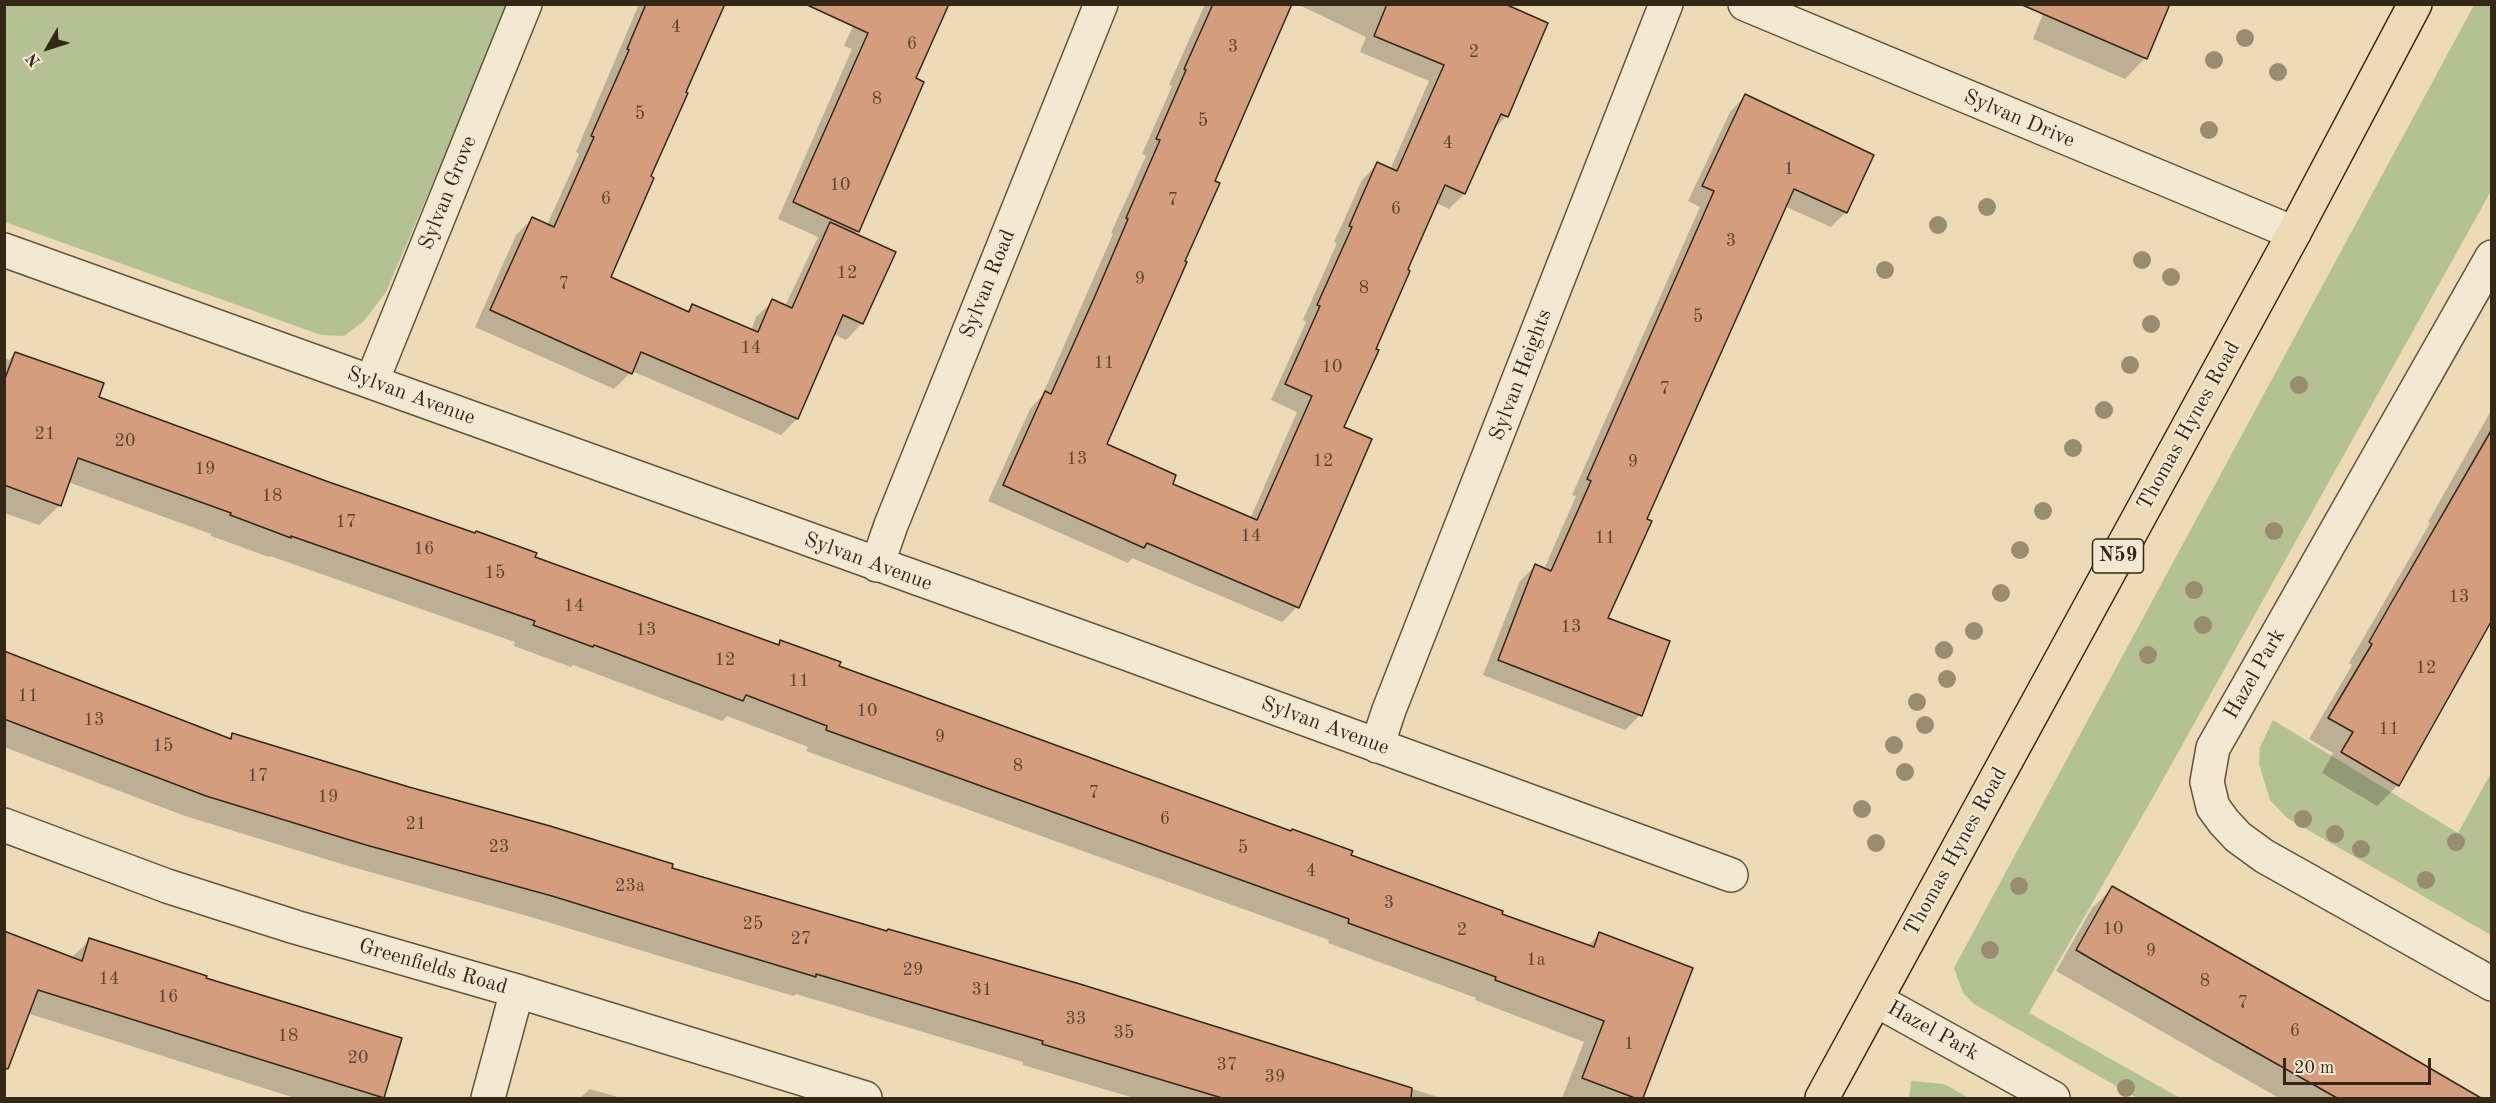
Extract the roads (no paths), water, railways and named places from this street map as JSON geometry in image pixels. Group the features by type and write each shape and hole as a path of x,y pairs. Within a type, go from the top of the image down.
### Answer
{"main road":[{"name":"Thomas Hynes Road","path":"1822,1098 2294,233 2415,4"}],"street":[{"name":"Sylvan Grove","path":"372,381 525,4"},
{"name":"Sylvan Road","path":"877,565 891,525 1101,4"},
{"name":"Sylvan Heights","path":"1377,746 1666,4"},
{"name":"Sylvan Drive","path":"1745,4 2294,233"},
{"name":"Sylvan Avenue","path":"4,250 1120,651 1731,875"},
{"name":"Hazel Park","path":"2492,257 2213,748 2206,782 2214,807 2224,822 2238,837 2264,856 2492,984"},
{"name":"Greenfields Road","path":"4,825 178,889 295,927 517,991 865,1098"},
{"path":"488,1098 517,991"},
{"name":"Hazel Park","path":"1876,1000 2053,1098"}]}
